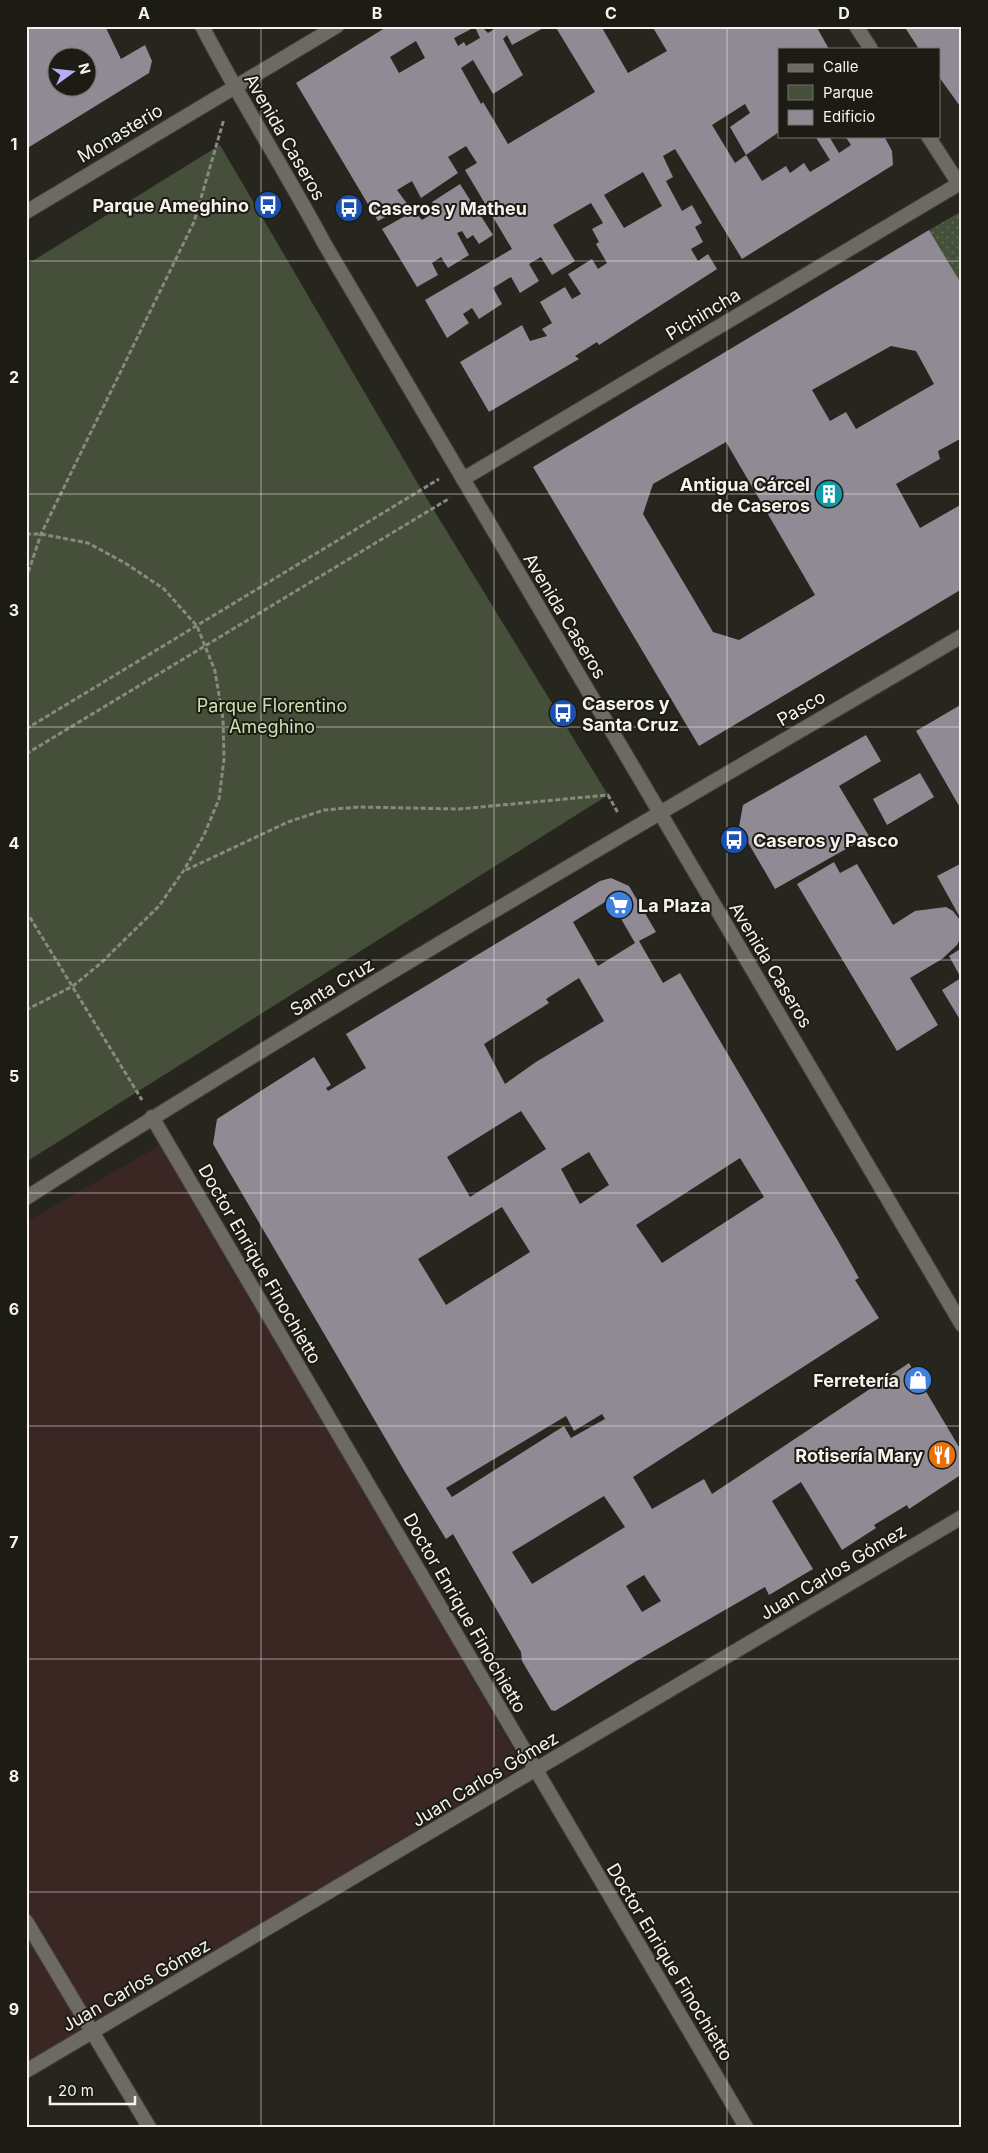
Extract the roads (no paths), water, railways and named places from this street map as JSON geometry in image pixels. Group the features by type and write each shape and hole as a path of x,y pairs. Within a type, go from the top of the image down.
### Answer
{"street":[{"name":"Avenida Caseros","path":"202,26 234,87 462,478 962,1325"},
{"name":"Monasterio","path":"26,212 234,87 292,55 337,26"},
{"path":"856,26 870,48"},
{"path":"929,138 960,183"},
{"name":"Pichincha","path":"462,478 960,183"},
{"name":"Pasco","path":"659,812 962,636"},
{"name":"Santa Cruz","path":"26,1198 152,1117 659,812"},
{"name":"Doctor Enrique Finochietto","path":"152,1117 746,2127"},
{"name":"Juan Carlos Gómez","path":"26,2070 962,1517"},
{"path":"26,1921 149,2127"}],"place":[{"name":"Parque Ameghino","path":"268,205"},
{"name":"Caseros y Matheu","path":"349,208"},
{"name":"Antigua Cárcel de Caseros","path":"829,494"},
{"name":"Caseros y Santa Cruz","path":"563,713"},
{"name":"Caseros y Pasco","path":"734,840"},
{"name":"La Plaza","path":"619,905"},
{"name":"Ferretería","path":"918,1380"},
{"name":"Rotisería Mary","path":"942,1455"}],"park label":[{"name":"Parque Florentino Ameghino","path":"272,715"}]}
